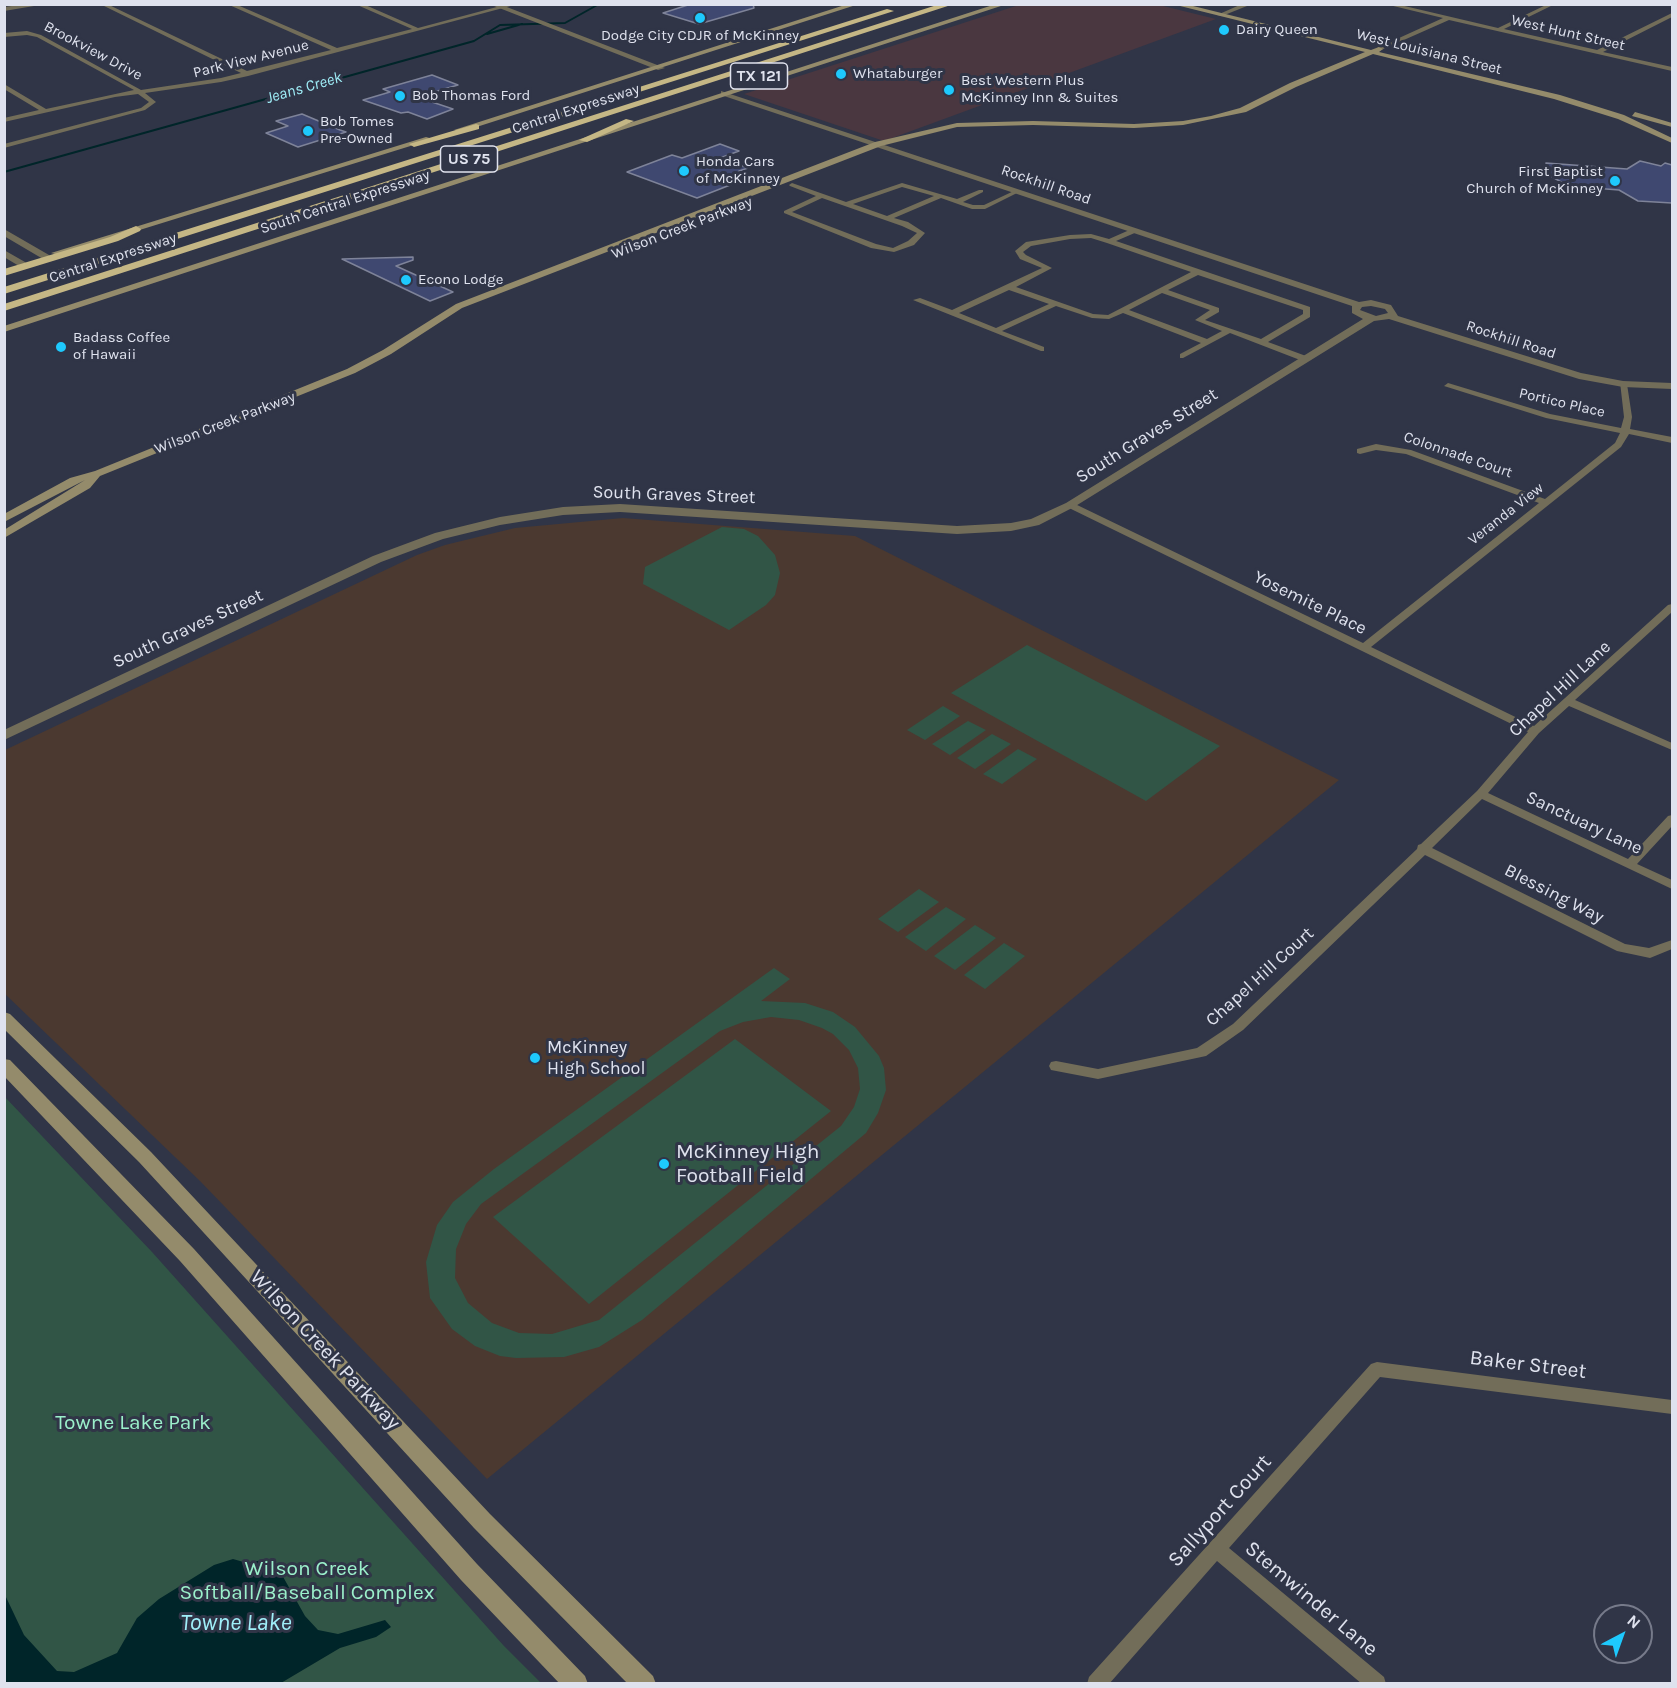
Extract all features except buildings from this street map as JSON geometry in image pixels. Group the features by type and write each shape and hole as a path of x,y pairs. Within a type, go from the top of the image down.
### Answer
{"highway":[{"name":"Central Expressway","path":"4,308 950,4"},
{"name":"Central Expressway","path":"4,291 899,7 849,18 414,144"},
{"name":"TX 121","path":"584,140 608,128 862,43 928,18 933,10"},
{"path":"4,271 114,239 136,229"}],"main road":[{"name":"South Central Expressway","path":"4,271 46,256 661,68 856,4"},
{"name":"South Central Expressway","path":"4,329 724,93 1004,4"},
{"path":"1175,4 1224,14"},
{"path":"1197,4 1224,14"},
{"name":"West Louisiana Street","path":"1224,14 1527,87 1613,114 1672,141"},
{"path":"970,126 1033,123 1134,126 1183,123 1211,118 1243,110 1293,85 1375,50"},
{"path":"1527,87 1672,125"},
{"name":"Wilson Creek Parkway","path":"4,519 74,480 99,473 351,371 443,318 459,306 487,294 878,144 932,129 970,126"},
{"name":"Wilson Creek Parkway","path":"443,318 471,310 889,148 970,126"},
{"path":"1658,133 1672,135"},
{"name":"Wilson Creek Parkway","path":"4,535 86,486 99,473"},
{"name":"Wilson Creek Parkway","path":"4,1018 145,1157 482,1521 645,1683"},
{"name":"Wilson Creek Parkway","path":"4,1065 181,1248 469,1572 577,1683"}],"street":[{"path":"4,9 44,4"},
{"path":"102,4 248,74"},
{"path":"229,4 336,50"},
{"path":"357,4 416,29"},
{"path":"492,4 661,68"},
{"name":"Park View Avenue","path":"4,120 140,91 200,85 516,4"},
{"path":"1224,14 1249,4"},
{"name":"West Hunt Street","path":"1387,4 1672,69"},
{"path":"1498,30 1553,4"},
{"path":"1598,52 1672,15"},
{"path":"1375,50 1448,18"},
{"name":"Brookview Drive","path":"4,35 34,34 140,91 153,102 152,105 4,146"},
{"path":"4,86 45,111"},
{"name":"Rockhill Road","path":"724,93 1134,230 1363,313"},
{"path":"4,97 17,94"},
{"path":"792,185 888,218 921,234 911,243 894,250 874,246 786,212 822,196"},
{"path":"847,204 902,185 972,207 985,207 1018,191"},
{"path":"957,202 981,191"},
{"path":"888,218 940,196"},
{"path":"1110,241 1134,230"},
{"path":"4,232 46,256"},
{"path":"952,314 1048,268 1023,257 1019,251 1029,244 1091,236 1307,309 1306,315 1262,342"},
{"path":"4,253 22,264"},
{"path":"1009,287 1092,316 1109,317 1125,311 1197,272"},
{"path":"1162,290 1216,310 1199,320 1304,358"},
{"path":"917,300 1041,349"},
{"path":"995,331 1053,304"},
{"path":"1383,305 1392,309 1394,315 1392,317 1363,313 1383,305"},
{"path":"1125,311 1207,342"},
{"name":"South Graves Street","path":"4,736 377,559 439,536 500,521 563,511 632,508 957,530 1011,527 1035,522 1070,506 1304,358 1317,354 1363,313"},
{"name":"Rockhill Road","path":"1392,317 1548,368 1623,384 1672,386"},
{"path":"1183,356 1228,331"},
{"path":"1623,384 1628,417 1626,431"},
{"name":"Portico Place","path":"1448,386 1539,414 1672,440"},
{"name":"Veranda View","path":"1363,648 1545,502 1606,457 1618,445 1626,431"},
{"name":"Colonnade Court","path":"1359,451 1376,447 1408,452 1545,502"},
{"name":"Yosemite Place","path":"1070,506 1535,731"},
{"name":"Chapel Hill Lane","path":"1422,848 1480,794 1535,731 1570,702 1672,607"},
{"path":"1570,702 1672,747"},
{"name":"Sanctuary Lane","path":"1480,794 1672,885"},
{"path":"1629,865 1672,819"},
{"name":"Blessing Way","path":"1422,848 1622,948 1650,953 1672,944"},
{"name":"Chapel Hill Court","path":"1056,1066 1098,1074 1201,1052 1238,1027 1422,848"},
{"name":"Baker Street","path":"1377,1369 1672,1407"},
{"name":"Sallyport Court","path":"1096,1683 1377,1369"},
{"name":"Stemwinder Lane","path":"1216,1549 1377,1683"}],"shaded area":[{"path":"1019,5 1159,5 1216,19 884,141 744,94"},
{"name":"McKinney High School","path":"623,518 855,536 1339,780 487,1479 200,1181 5,994 5,750 417,555 445,545 515,528"}],"green space":[{"path":"722,527 744,529 758,536 775,555 780,573 775,595 766,605 729,630 643,584 645,567"},
{"path":"1027,645 1220,746 1146,801 951,693"},
{"path":"943,706 960,716 925,740 907,730"},
{"path":"968,721 986,730 950,755 932,744"},
{"path":"992,734 1011,744 975,769 957,758"},
{"path":"1018,749 1037,759 1002,784 983,774"},
{"path":"919,889 939,902 898,932 878,919"},
{"path":"946,907 966,919 926,951 905,937"},
{"path":"975,925 996,938 955,970 934,956"},
{"path":"1004,943 1025,956 985,989 964,975"},
{"path":"774,968 790,979 761,1001 805,1003 833,1012 855,1027 879,1056 884,1068 886,1090 878,1113 866,1133 642,1320 599,1347 564,1357 516,1358 500,1356 475,1346 452,1329 430,1298 426,1262 437,1225 453,1202 494,1169","holes":["771,1017 799,1020 833,1034 849,1050 858,1068 860,1089 854,1107 841,1126 599,1320 552,1334 519,1333 492,1323 468,1303 455,1278 456,1249 466,1224 481,1204 720,1031 743,1022"]},
{"name":"McKinney High Football Field","path":"735,1039 831,1111 589,1304 493,1217"},
{"path":"4,1096 152,1252 504,1646 541,1683 5,1683"}],"water":[{"name":"Towne Lake","path":"233,1559 247,1563 263,1560 277,1566 305,1616 318,1630 338,1634 385,1620 391,1627 376,1637 340,1648 281,1683 5,1683 5,1595 24,1635 57,1671 74,1672 117,1653 137,1618 159,1599 214,1565"}],"waterway":[{"name":"Jeans Creek","path":"521,24 565,23 599,4"},
{"name":"Jeans Creek","path":"4,172 474,41 500,25 521,24"},
{"path":"487,34 521,24"}],"place":[{"name":"Dodge City CDJR of McKinney","path":"700,18"},
{"name":"Dairy Queen","path":"1224,30"},
{"name":"Whataburger","path":"841,74"},
{"name":"Best Western Plus McKinney Inn & Suites","path":"949,90"},
{"name":"Bob Thomas Ford","path":"400,96"},
{"name":"Bob Tomes Pre-Owned","path":"308,131"},
{"name":"Honda Cars of McKinney","path":"684,171"},
{"name":"First Baptist Church of McKinney","path":"1615,181"},
{"name":"Econo Lodge","path":"406,280"},
{"name":"Badass Coffee of Hawaii","path":"61,347"},
{"name":"McKinney High School","path":"535,1058"},
{"name":"McKinney High Football Field","path":"664,1164"}],"park label":[{"name":"Towne Lake Park","path":"133,1423"},
{"name":"Wilson Creek Softball/Baseball Complex","path":"307,1581"}]}
